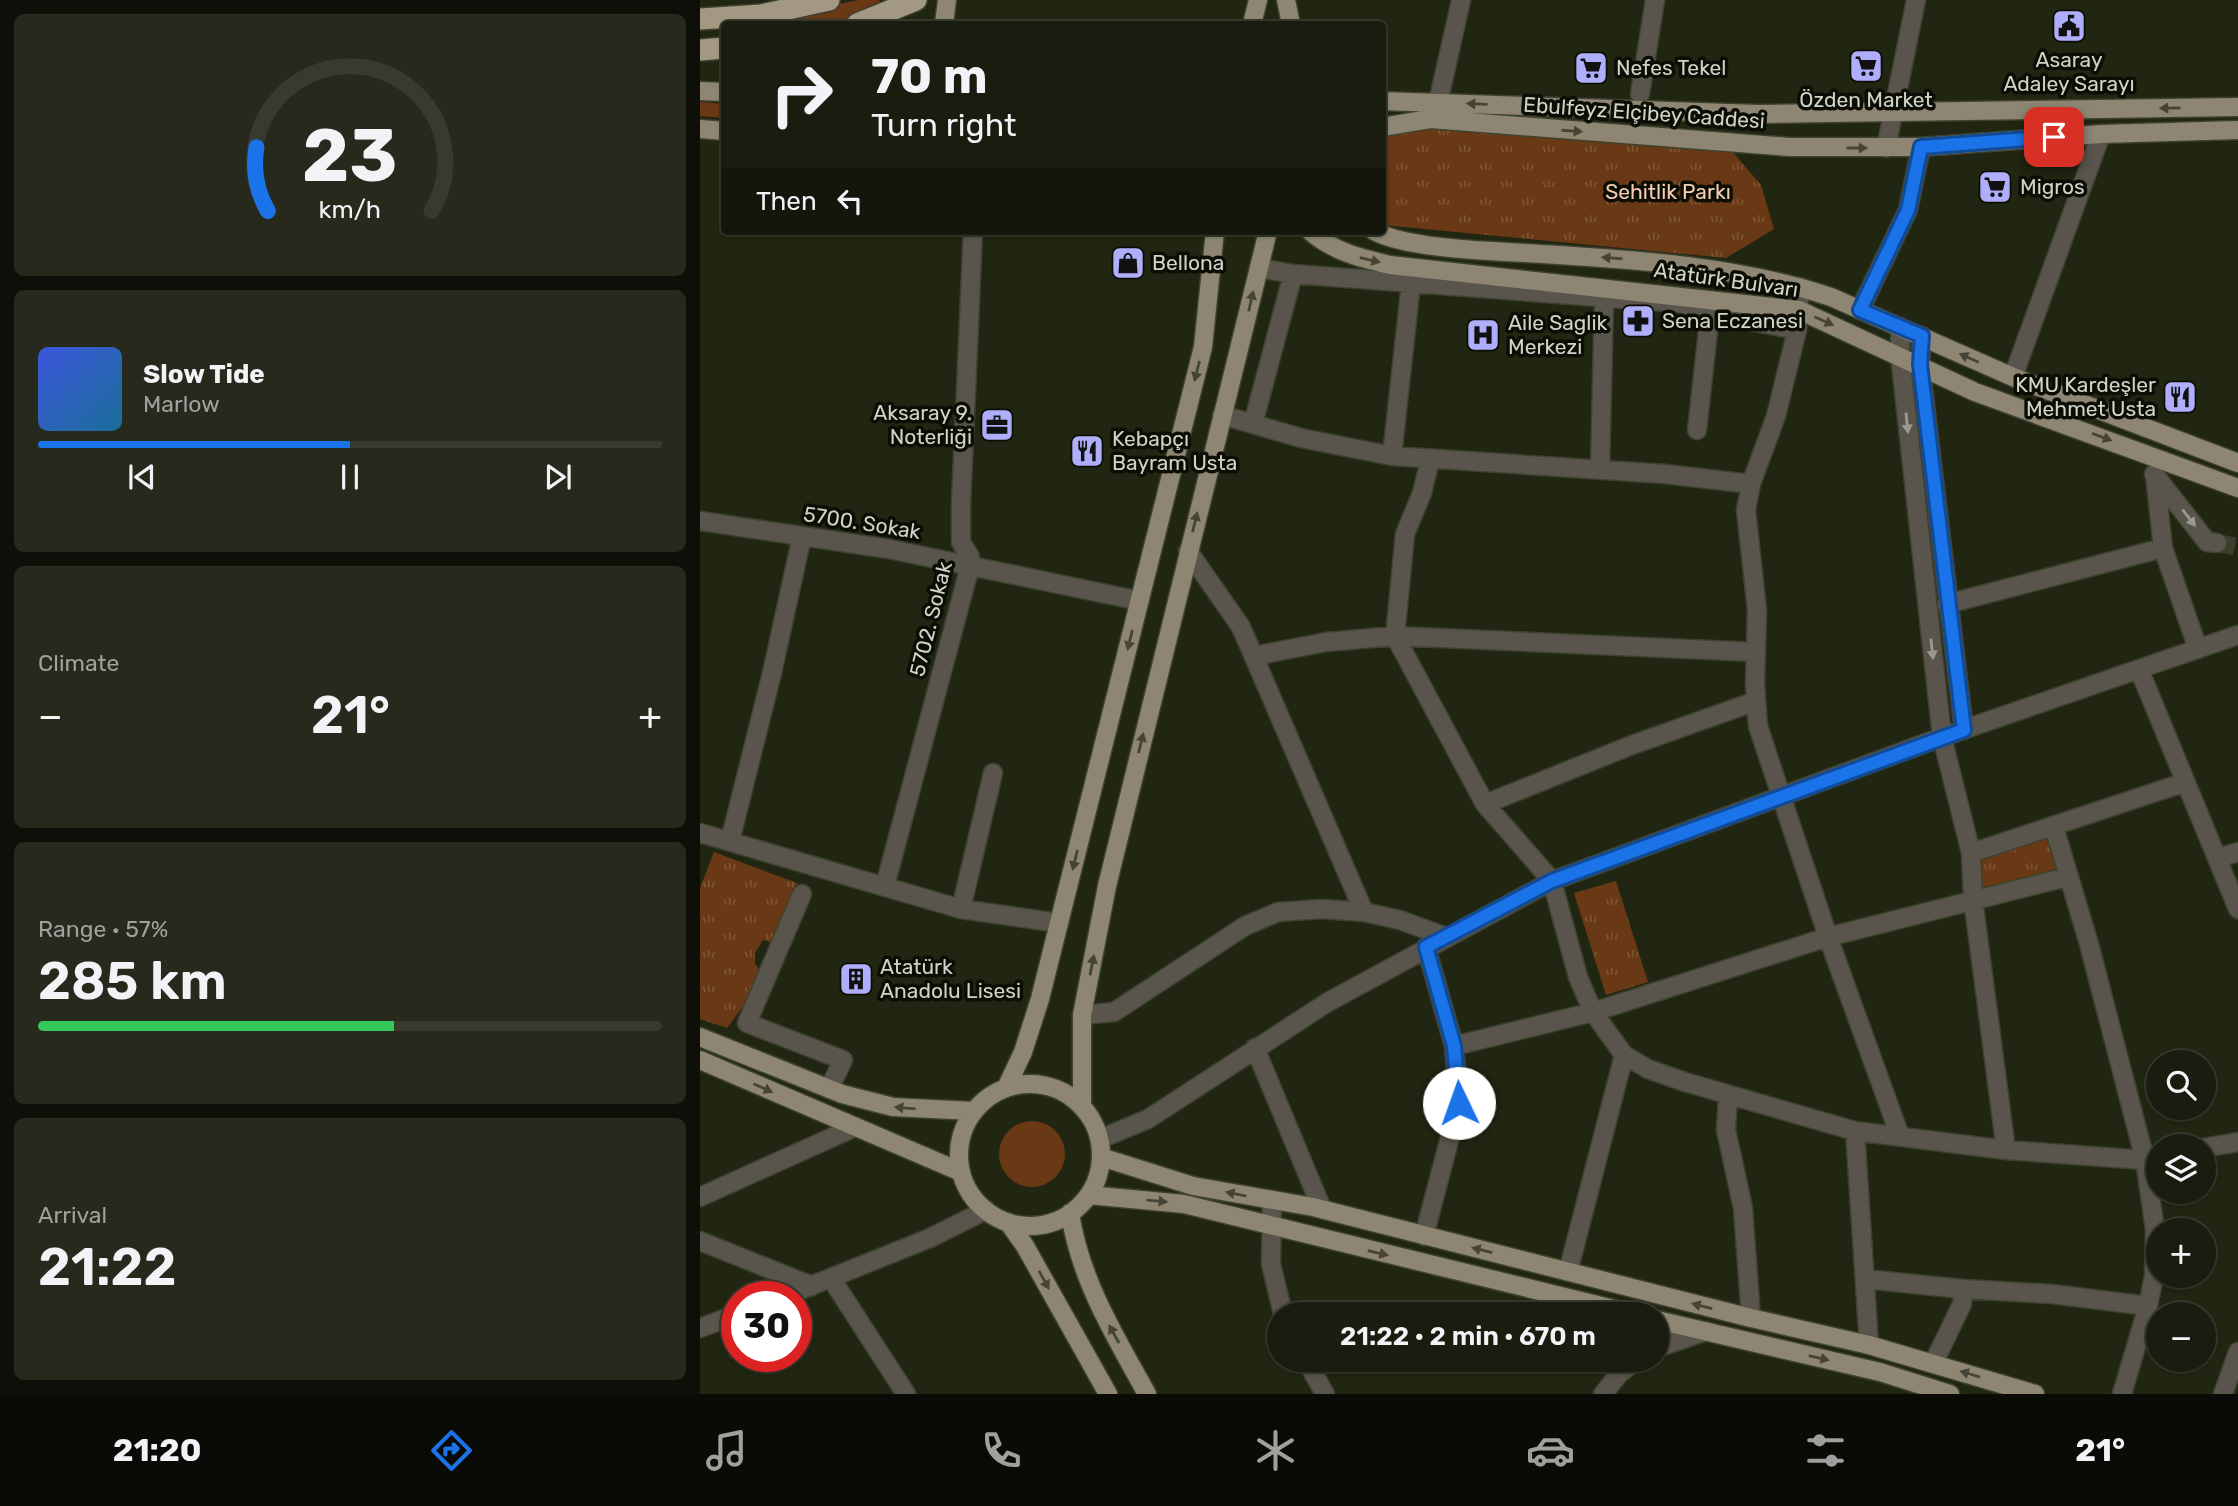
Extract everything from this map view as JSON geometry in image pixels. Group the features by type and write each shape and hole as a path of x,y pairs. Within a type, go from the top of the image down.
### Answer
{"highway":[{"path":"700,19 761,15 829,0"},
{"path":"864,21 916,0"},
{"path":"700,50 721,48"}],"main road":[{"path":"944,21 947,0"},
{"path":"1253,21 1258,0"},
{"path":"1286,0 1290,21"},
{"path":"700,91 721,92"},
{"name":"Ebulfeyz Elçibey Caddesi","path":"1386,101 1758,114 2238,107"},
{"name":"Ebulfeyz Elçibey Caddesi","path":"1386,126 1430,120 1789,148 1921,147 2101,134 2238,130"},
{"path":"700,129 721,131"},
{"name":"Atatürk Bulvarı","path":"1386,234 1445,247 1648,261 1765,278 1800,287 1922,336 2013,377 2238,462"},
{"path":"1006,1088 1023,1052 1040,999 1203,347 1215,235"},
{"path":"1082,1106 1083,1015 1107,886 1267,235"},
{"name":"Atatürk Bulvarı","path":"1314,235 1322,242 1349,255 1390,265 1799,310 1920,364 1975,392 2238,488"},
{"path":"700,1037 829,1089 892,1107 974,1111"},
{"path":"703,1064 961,1172"},
{"path":"1032,1083 1054,1088 1082,1106 1092,1120 1101,1148 1089,1195 1070,1213 1034,1226 1008,1222 986,1210 970,1193 961,1172 959,1150 963,1130 985,1099 1006,1088 1032,1083"},
{"path":"1101,1148 1193,1185 1272,1202 1322,1209 1751,1318 1869,1345 2035,1394"},
{"path":"1089,1195 1184,1204 1585,1302"},
{"path":"1070,1213 1075,1246 1096,1301 1147,1394"},
{"path":"1008,1222 1025,1246 1108,1394"},
{"path":"1669,1323 1880,1372 1951,1394"}],"street":[{"path":"1438,103 1461,0"},
{"path":"1640,94 1655,0"},
{"path":"1886,148 1916,0"},
{"path":"2013,377 2101,134"},
{"path":"1860,310 1908,210 1921,147"},
{"name":"5702. Sokak","path":"885,886 970,566 970,557 961,542 961,504 973,235"},
{"path":"1259,268 1293,274 1679,303 1710,313 1797,330"},
{"path":"1253,424 1293,274"},
{"path":"1392,456 1411,283"},
{"path":"1800,287 1797,330 1776,416 1751,484 1746,532 1757,610 1755,652 1758,726 1828,937 1900,1136"},
{"path":"1600,470 1604,299"},
{"path":"1696,429 1710,313"},
{"path":"1900,327 1900,355 1942,737 1971,853 1973,899 2006,1150"},
{"path":"1922,336 1920,364 1964,730"},
{"path":"1222,415 1348,450 1392,456 1600,470 1751,484"},
{"path":"2135,449 2207,542 2217,543"},
{"path":"1430,460 1422,494 1405,534 1395,636 1485,804 1552,881 1578,977 1593,1012 1624,1055 1648,1069 1855,1131 2006,1150 2146,1158"},
{"path":"2155,475 2163,548 2198,649"},
{"name":"5700. Sokak","path":"700,522 889,549 1140,601"},
{"path":"730,841 772,673 802,536"},
{"path":"1947,604 2163,548"},
{"path":"1188,551 1241,627 1364,912"},
{"path":"1101,1148 1328,1002 1552,881 1942,737 2238,635"},
{"path":"1254,656 1326,642 1395,636 1755,652"},
{"path":"2139,669 2183,783 2238,909"},
{"path":"1485,804 1632,745 1756,702"},
{"path":"961,909 993,773"},
{"path":"1971,853 2183,783"},
{"path":"2054,827 2146,1141"},
{"path":"700,832 961,909 1059,923"},
{"path":"2217,858 2238,852"},
{"path":"1454,1046 1593,1012 1828,937 2067,877"},
{"path":"802,894 747,1023 843,1060 829,1089"},
{"path":"1083,1015 1114,1012 1245,926 1278,912 1322,909 1364,912 1446,936"},
{"path":"1424,1236 1459,1103 1454,1046 1426,947"},
{"path":"1255,1048 1322,1209"},
{"path":"1568,1272 1624,1055"},
{"path":"1728,1095 1726,1130 1743,1208 1751,1318"},
{"path":"700,1197 789,1160 855,1127"},
{"path":"1855,1131 1869,1345"},
{"path":"2216,1146 2238,1142"},
{"path":"1272,1202 1271,1264 1280,1302"},
{"path":"2149,1302 2154,1276 2154,1204"},
{"path":"812,1286 930,1237 986,1210"},
{"path":"700,1241 799,1281"},
{"path":"831,1278 903,1393"},
{"path":"1865,1279 1963,1289 2052,1294 2146,1306"},
{"path":"1934,1362 1962,1304 1963,1289"},
{"path":"2122,1394 2146,1313"},
{"path":"700,1328 721,1320"},
{"path":"1784,1350 1789,1327"},
{"path":"1669,1344 1706,1331"},
{"path":"2223,1394 2238,1352"},
{"path":"1313,1372 1325,1394"},
{"path":"1603,1394 1622,1372"}],"green space":[{"path":"859,0 879,0 883,8 849,21 751,21"},
{"path":"700,102 721,104 721,118 700,116"},
{"name":"Sehitlik Parkı","path":"1386,116 1695,133 1726,144 1761,185 1774,229 1726,258 1386,225"},
{"path":"2047,837 2058,872 1981,890 1979,858"},
{"path":"714,852 797,883 775,943 763,940 755,953 755,964 760,970 747,1001 727,1028 700,1019 700,888"},
{"path":"1616,881 1648,982 1606,995 1574,893"},
{"path":"1032,1121 1045,1124 1055,1131 1062,1141 1065,1154 1062,1167 1055,1177 1045,1184 1032,1187 1019,1184 1009,1177 1002,1167 999,1154 1002,1141 1009,1131 1019,1124"}],"tunnel":[{"path":"2217,543 2238,547"}],"place":[{"name":"Asaray Adaley Sarayı","path":"2069,26"},
{"name":"Özden Market","path":"1866,66"},
{"name":"Nefes Tekel","path":"1591,68"},
{"name":"Migros","path":"1995,187"},
{"name":"Bellona","path":"1128,263"},
{"name":"Sena Eczanesi","path":"1638,321"},
{"name":"Aile Saglik Merkezi","path":"1483,335"},
{"name":"KMU Kardeşler Mehmet Usta","path":"2180,397"},
{"name":"Aksaray 9. Noterliği","path":"997,425"},
{"name":"Kebapçı Bayram Usta","path":"1087,451"},
{"name":"Atatürk Anadolu Lisesi","path":"856,979"}],"route":[{"path":"1459,1103 1454,1046 1426,947 1552,881 1964,730 1920,364 1922,336 1860,310 1908,210 1921,147 2054,137"}]}
